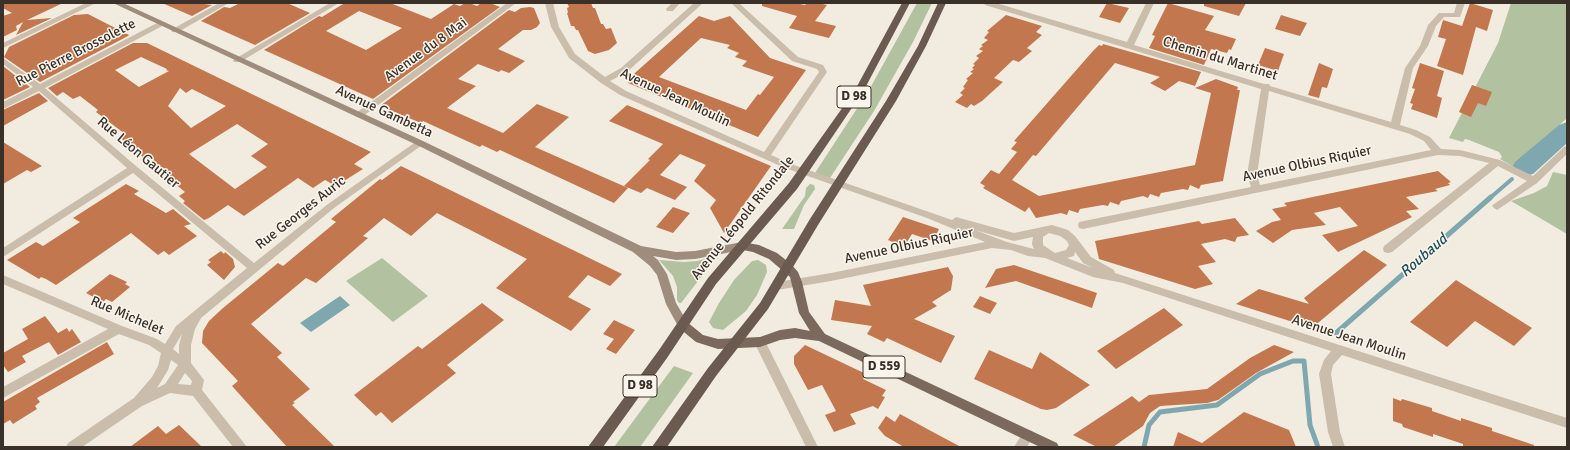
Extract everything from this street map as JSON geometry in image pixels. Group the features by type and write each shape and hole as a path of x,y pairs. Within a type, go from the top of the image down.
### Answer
{"highway":[{"name":"Avenue Léopold Ritondale","path":"595,447 683,325 712,281 766,219 803,172 859,90 906,3"},
{"name":"D 98","path":"659,447 712,372 764,306 777,286 814,222 891,101 922,46 942,3"}],"main road":[{"name":"Avenue Gambetta","path":"117,3 237,60 420,143 637,249 654,263 662,274 671,304 683,325"},
{"name":"Avenue Gambetta","path":"637,249 676,256 695,255 742,246"},
{"path":"742,246 762,250 787,267 798,282 804,313 820,337"},
{"name":"D 559","path":"683,325 700,339 718,344 760,342 780,335 795,333 820,337 1053,447"}],"street":[{"path":"3,46 92,3"},
{"path":"175,30 225,3"},
{"path":"237,60 335,3"},
{"name":"Avenue Jean Moulin","path":"549,3 555,27 572,56 604,81 623,93 803,172 838,184"},
{"path":"604,81 624,70 699,3"},
{"path":"735,3 795,59 820,67 823,72 766,156"},
{"name":"Chemin du Martinet","path":"988,3 1395,126 1413,132 1428,140 1438,152"},
{"path":"1129,46 1150,3"},
{"path":"1395,126 1409,68 1424,46 1432,26 1442,15 1457,15 1461,3"},
{"name":"Avenue du 8 Mai","path":"359,115 511,4"},
{"name":"Rue Pierre Brossolette","path":"3,106 162,24"},
{"name":"Rue Léon Gautier","path":"3,60 40,87 133,168 254,268"},
{"path":"1256,188 1252,175 1266,86"},
{"name":"Rue Georges Auric","path":"138,402 156,381 164,367 167,350 180,329 331,206 420,143"},
{"path":"1497,206 1534,181 1567,149"},
{"name":"Avenue Olbius Riquier","path":"1083,225 1256,188 1438,152 1460,153 1496,162 1534,181"},
{"path":"1388,249 1496,162"},
{"path":"3,253 133,168"},
{"path":"838,184 930,215 1014,237 1046,230 1058,230 1069,236 1073,242 1073,250 1070,253 1060,257 1050,255 1039,248 1037,244 1038,235 1041,232"},
{"path":"930,215 966,231 1003,244"},
{"name":"Avenue Jean Moulin","path":"1073,242 1087,260 1123,279"},
{"name":"Avenue Olbius Riquier","path":"777,286 992,244 1003,244 1028,252 1050,255"},
{"name":"Avenue Jean Moulin","path":"1050,255 1068,264 1097,274 1123,279 1567,423"},
{"name":"Rue Michelet","path":"3,279 118,329 153,342 167,350 185,364 198,380 196,390 242,447"},
{"name":"Rue Georges Auric","path":"185,364 185,345 190,327 203,309"},
{"path":"3,393 118,329"},
{"path":"760,342 812,447"},
{"path":"1339,350 1328,363 1325,374 1334,432 1340,447"},
{"path":"169,388 185,364"},
{"path":"72,447 138,402 169,388 196,390"},
{"path":"1020,447 1028,435"}],"green space":[{"path":"917,3 932,3 913,42 874,111 830,178 815,173 869,90"},
{"path":"1511,3 1567,3 1567,118 1514,167 1500,159 1502,157 1499,152 1469,140 1465,139 1463,142 1449,138 1498,43"},
{"path":"1553,172 1567,175 1567,234 1511,201 1534,193 1547,186"},
{"path":"810,184 814,185 815,189 804,205 794,229 782,229 805,196 806,188"},
{"path":"712,257 716,258 681,303 679,303 677,300 677,287 673,276 659,260 684,262 697,261"},
{"path":"382,258 428,296 393,322 346,281"},
{"path":"758,260 766,265 767,272 757,295 746,311 723,330 713,328 709,322 734,280 752,261"},
{"path":"674,366 693,373 640,447 614,447"}],"water":[{"path":"340,296 350,305 311,332 300,323"}],"building":[{"path":"3,3 63,3 27,20 52,18 16,35 23,22 16,26 17,30 3,37 3,16 12,13 3,8"},
{"path":"162,3 197,3 212,5 192,16"},
{"path":"240,3 287,3 310,13 255,45 201,21 224,7 230,8"},
{"path":"341,3 390,3 431,19 454,4 460,6 465,3 469,3 477,6 481,3 490,3 500,7 373,99 264,50 319,16 322,17 343,4","holes":["359,11 402,28 366,50 326,31"]},
{"path":"567,3 591,3 593,8 595,8 601,24 603,24 606,29 611,28 617,43 609,50 595,54 588,51 578,30 576,30 574,26 571,26 567,13 567,8 569,7"},
{"path":"762,3 795,3 805,5 807,3 818,3 827,5 815,21 836,26 829,38 789,28 797,16 762,6"},
{"path":"1107,3 1129,8 1120,23 1099,17"},
{"path":"1168,3 1214,16 1205,30 1236,39 1231,50 1229,49 1227,53 1211,49 1204,65 1149,48 1155,36 1152,35"},
{"path":"1204,3 1246,3 1239,16 1204,6"},
{"path":"1470,3 1493,10 1487,31 1476,27 1463,75 1437,66 1446,39 1438,37 1443,20 1462,26"},
{"path":"521,8 534,8 540,23 537,27 531,30 523,30 498,49 525,61 509,73 501,70 499,72 478,64 458,79 476,86 447,108 503,133 537,104 569,117 535,147 628,188 614,203 500,150 497,152 482,145 480,147 423,121 421,123 380,106 509,10 515,12"},
{"path":"88,14 129,35 40,82 4,57 9,47 74,15"},
{"path":"1006,15 1042,26 1036,32 1042,35 1027,48 1032,51 1019,62 1013,60 994,78 1003,82 982,101 974,106 971,104 967,108 955,102 963,95 960,93 965,88 963,87 968,80 966,79 973,73 970,72 974,69 972,68 975,65 973,64 979,58 976,56 983,51 979,49 983,46 981,45 988,40 984,38 989,32 987,31"},
{"path":"1281,15 1307,23 1300,36 1275,29"},
{"path":"699,16 714,21 730,16 770,58 806,70 758,137 628,83 630,81 627,80","holes":["701,38 730,45 727,48 739,53 735,57 747,61 742,66 774,77 760,95 758,94 746,110 659,77"]},
{"path":"133,43 147,43 371,152 354,164 363,169 336,186 325,180 313,188 298,178 244,216 228,205 204,220 183,203 185,201 179,196 185,192 119,137 125,134 96,112 98,110 80,96 73,99 63,92 57,96 48,88","holes":["141,57 167,69 166,70 169,71 139,87 115,70","180,88 186,93 192,89 226,106 191,128 168,106","237,124 268,144 251,156 267,167 235,189 189,154"]},
{"path":"1103,44 1201,72 1195,86 1179,81 1165,91 1150,83 1160,77 1115,63 1036,156 1033,155 1012,180 1039,196 1195,165 1211,93 1195,88 1216,79 1238,87 1237,90 1240,90 1223,181 1201,185 1199,189 1190,185 1188,190 1183,189 1161,193 1159,197 1150,194 1148,198 1143,196 1121,201 1119,205 1110,202 1108,206 1103,205 1080,209 1078,213 1069,210 1067,215 1061,213 1036,218 1029,207 1025,212 983,188 985,186 980,183 991,170 999,174 1017,152 1011,149 1017,142 1014,141 1093,51 1099,45 1102,46"},
{"path":"1265,48 1284,54 1278,71 1258,65"},
{"path":"1319,63 1333,69 1327,88 1322,87 1319,98 1308,95"},
{"path":"1420,63 1444,71 1437,96 1442,98 1437,118 1411,109 1413,104 1410,103 1415,89 1412,88"},
{"path":"3,66 30,87 3,100"},
{"path":"1472,85 1492,92 1486,106 1478,103 1471,117 1459,112"},
{"path":"39,93 48,101 3,126 3,110"},
{"path":"627,105 771,166 724,233 710,208 716,200 694,181 706,165 680,154 660,175 687,187 675,200 647,188 641,193 624,186 650,160 648,159 663,144 609,121"},
{"path":"3,142 42,166 31,172 27,170 3,184"},
{"path":"401,166 622,274 610,286 588,275 568,297 591,309 571,331 496,288 527,259 437,213 411,236 384,218 363,236 368,238 316,283 306,278 251,324 282,353 277,357 310,389 293,402 295,403 292,405 335,447 287,447 232,386 238,381 202,343 203,331 209,321 223,308 278,263 283,266 336,222 331,219 380,179 382,180"},
{"path":"1438,171 1451,182 1448,183 1450,185 1435,189 1438,191 1406,197 1419,209 1406,211 1412,217 1338,252 1322,235 1358,226 1340,207 1314,213 1326,225 1292,230 1273,243 1256,231 1272,222 1281,220 1272,209 1287,206 1284,203"},
{"path":"126,184 139,191 134,194 166,213 173,209 191,224 184,226 197,236 169,255 164,251 158,255 131,233 56,285 41,277 39,279 7,260 36,242 43,246 80,222 73,218"},
{"path":"673,207 690,213 673,233 656,227"},
{"path":"903,217 939,229 933,241 912,234 904,247 888,240"},
{"path":"1235,218 1249,235 1237,237 1235,242 1225,239 1201,244 1216,262 1198,266 1213,284 1195,289 1099,259 1095,241 1199,221 1202,224"},
{"path":"1364,250 1387,265 1312,328 1236,304 1259,289 1309,304 1304,298"},
{"path":"221,251 224,254 225,252 233,259 235,267 224,280 207,265 211,262 208,260"},
{"path":"1014,265 1097,293 1092,308 1016,281 985,288 996,269"},
{"path":"948,267 953,276 951,290 932,302 937,306 914,319 955,336 941,363 887,338 884,342 867,334 872,326 831,320 835,300 871,306 863,285"},
{"path":"110,274 127,282 125,284 130,287 112,302 106,299 103,302 86,293"},
{"path":"1456,280 1532,328 1514,346 1475,321 1447,347 1410,322"},
{"path":"980,296 997,303 990,314 973,307"},
{"path":"482,303 504,320 447,365 456,373 392,423 381,412 376,416 354,395 418,346 422,349"},
{"path":"1164,308 1183,325 1116,369 1097,351"},
{"path":"45,316 58,333 67,328 69,332 72,329 81,342 58,355 49,342 22,356 26,362 8,372 3,365 3,353 28,339 22,329"},
{"path":"614,320 635,330 616,354 606,349 614,339 603,334"},
{"path":"107,342 114,354 37,398 40,402 35,406 37,409 13,424 10,420 3,424 3,402"},
{"path":"805,345 866,374 863,379 886,390 882,396 885,397 878,409 873,406 850,414 856,424 834,432 825,415 836,411 822,385 808,390 794,364 794,356"},
{"path":"1274,345 1294,352 1256,373 1218,400 1207,403 1160,406 1150,413 1143,426 1113,447 1097,447 1073,435 1132,396 1139,402 1149,395 1207,389 1250,358"},
{"path":"989,350 1032,369 1040,352 1090,385 1056,408 1047,410 1041,409 974,379"},
{"path":"1393,398 1401,401 1402,399 1432,408 1432,411 1461,421 1461,418 1492,428 1492,431 1534,445 1534,447 1463,447 1463,444 1433,434 1433,437 1403,427 1402,424 1393,421"},
{"path":"1244,412 1289,430 1296,447 1173,447 1178,432 1202,443"},
{"path":"900,414 961,447 904,447 885,436 878,428 886,416 895,422"},
{"path":"179,425 202,447 130,447 158,426 166,434"}],"waterway":[{"name":"Roubaud","path":"1524,168 1567,130"},
{"name":"Roubaud","path":"1490,198 1512,179"},
{"name":"Roubaud","path":"1336,333 1491,197"},
{"path":"1144,447 1149,425 1160,412 1217,405 1260,374 1293,361 1304,361 1310,425 1318,447"}]}
